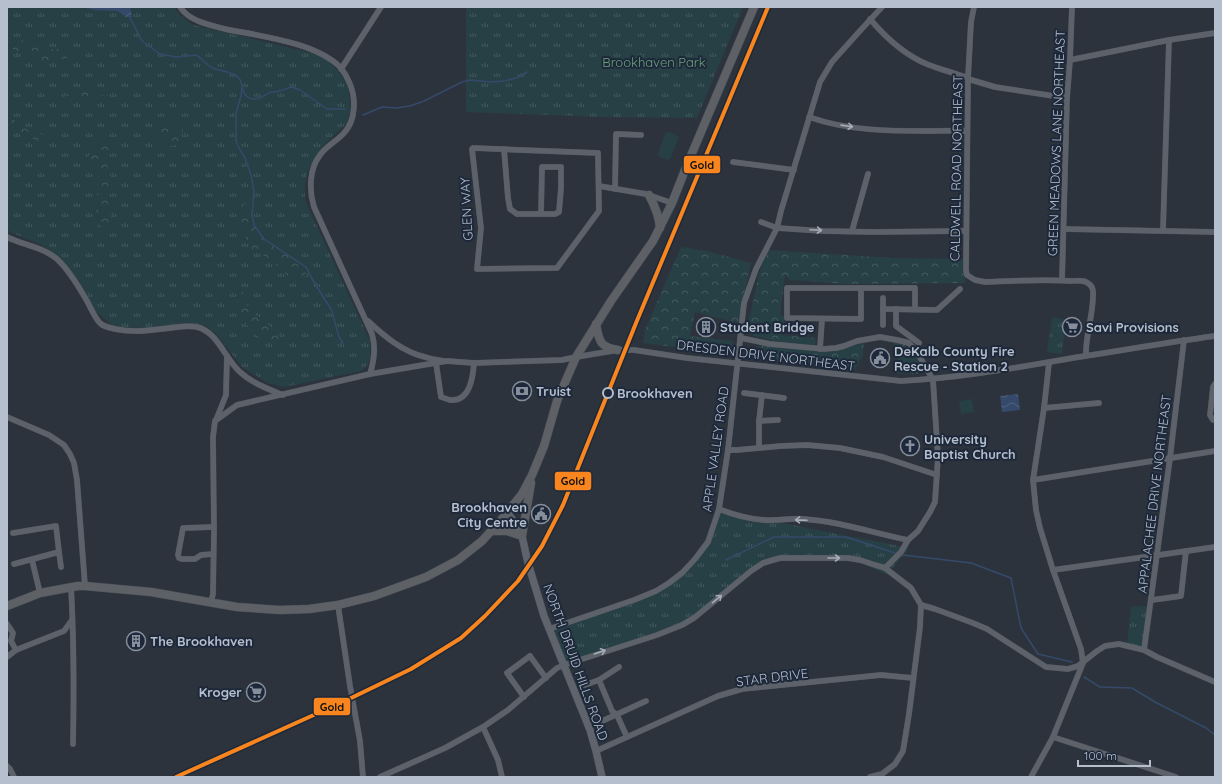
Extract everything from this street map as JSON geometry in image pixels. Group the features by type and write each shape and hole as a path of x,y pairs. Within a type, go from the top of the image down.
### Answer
{"highway":[{"path":"7,606 40,593 71,587 86,586 151,592 237,608 280,610 310,609 374,596 426,577 458,560 478,544 492,531 522,494 544,446 557,401 576,357 611,301 660,229 754,7"},
{"path":"649,195 657,212 660,229"},
{"path":"596,324 601,343 609,349 618,350"},
{"path":"492,531 507,531 522,536 532,475"}],"main road":[{"name":"NORTH DRUID HILLS ROAD","path":"507,512 518,527 522,536 528,563 549,629 590,730 602,777"}],"street":[{"path":"180,7 188,16 199,22 309,48 324,55 341,69 350,84 354,104 350,124 344,133 320,155 315,165 311,186 311,197 314,207 372,334 375,348 375,359 370,374"},
{"path":"341,69 381,7"},
{"name":"APPLE VALLEY ROAD","path":"549,629 656,591 682,573 708,542 719,509 728,450 744,303 756,269 777,228 809,116 824,73 832,62 882,7"},
{"name":"CALDWELL ROAD NORTHEAST","path":"974,7 971,22 968,78 966,270 968,276 975,280 985,282 1062,280 1085,281 1093,289 1092,310 1085,349 1086,356"},
{"name":"GREEN MEADOWS LANE NORTHEAST","path":"1062,280 1067,98 1072,7"},
{"path":"870,19 882,33 895,44 929,65 995,87 1067,98"},
{"path":"1070,60 1169,40 1215,33"},
{"path":"1163,230 1169,40"},
{"path":"809,116 837,125 880,130 967,131"},
{"path":"614,189 616,134 641,135"},
{"name":"GLEN WAY","path":"472,149 504,149 598,153 599,211 557,268 477,269 481,228 472,149"},
{"path":"504,149 510,209 517,214 541,214 555,214 560,212 561,167 542,167 541,214"},
{"path":"733,162 794,170"},
{"path":"852,231 868,174"},
{"path":"598,186 649,195 672,203"},
{"path":"761,222 777,228 875,232 966,231"},
{"path":"1064,229 1215,232"},
{"path":"7,237 42,251 55,258 73,279 101,324 121,331 137,332 186,326 205,330 213,336 240,372 261,386 283,395"},
{"path":"861,288 861,319 787,318 787,288 861,288 915,288 915,309"},
{"path":"883,309 937,310 960,289"},
{"path":"883,298 883,325"},
{"path":"896,309 896,326 919,343"},
{"path":"366,319 379,331 406,350 424,357 447,361"},
{"path":"820,349 822,319"},
{"name":"DRESDEN DRIVE NORTHEAST","path":"447,361 474,363 562,360 618,350 645,351 687,358 901,381 933,380 1215,336"},
{"path":"741,338 770,344 820,349 836,348 857,341 880,337 908,343 917,352 933,380 938,457 935,502 918,531 908,540 901,552 885,568"},
{"name":"APPALACHEE DRIVE NORTHEAST","path":"1144,650 1152,600 1184,340"},
{"path":"211,602 213,594 214,526 213,437 215,421 226,395 227,356"},
{"path":"215,421 237,404 283,395 370,374 447,361"},
{"path":"436,363 441,397 451,400 460,399 469,390 474,363"},
{"path":"1031,777 1053,737 1083,663 1081,649 1053,570 1036,510 1033,480 1049,363"},
{"path":"1215,384 1213,387 1210,415 1213,420 1215,420"},
{"path":"744,393 784,398"},
{"path":"759,447 759,421 762,395"},
{"path":"1044,408 1099,403"},
{"path":"7,417 49,435 64,445 70,454 74,463 77,480 80,533 86,586"},
{"path":"759,421 778,420"},
{"path":"728,450 807,445 840,448 883,457 937,475"},
{"path":"1033,480 1215,451"},
{"path":"719,509 733,515 752,519 803,519 832,523 908,540"},
{"path":"13,533 56,526 61,567"},
{"path":"213,554 201,555 195,559 182,559 179,558 178,555 183,528 214,526"},
{"path":"1053,570 1215,547"},
{"path":"1152,600 1182,596 1186,551"},
{"path":"14,564 59,552"},
{"path":"380,777 388,775 445,748 483,727 508,710 557,668 682,625 694,618 751,571 763,563 780,558 848,558 860,560 885,568 911,588 921,605 920,627 903,751 895,764 882,774 870,777"},
{"path":"32,560 40,593"},
{"path":"71,587 74,714 73,744"},
{"path":"338,604 360,741 363,777"},
{"path":"921,605 967,620 987,629 1046,667 1068,669 1078,666 1105,646 1119,644 1144,650 1215,682"},
{"path":"7,657 16,650 64,631 72,620"},
{"path":"7,624 13,633 9,640 16,650"},
{"path":"524,697 507,673 530,656 546,678"},
{"path":"585,685 599,680 619,667"},
{"name":"STAR DRIVE","path":"596,751 718,696 742,689 881,676 913,678"},
{"path":"599,680 612,711 617,715 628,737"},
{"path":"600,722 646,702"},
{"path":"483,727 498,760 502,777"},
{"path":"1053,737 1176,777"},
{"path":"7,766 14,777"}],"green space":[{"path":"7,7 174,7 179,14 193,25 312,53 326,59 340,73 348,87 351,110 346,124 321,148 308,170 305,185 305,200 370,341 370,358 365,368 361,371 284,387 268,383 242,367 216,334 204,325 186,323 145,328 115,327 95,311 65,263 42,245 7,231"},
{"name":"Brookhaven Park","path":"466,7 743,7 697,118 603,117 466,112"},
{"path":"7,35 47,49 70,47 73,55 55,61 38,59 12,48 7,44"},
{"path":"83,91 96,95 109,95 102,99 86,103 64,99 65,96"},
{"path":"7,113 17,123 28,130 44,135 44,142 29,137 7,123"},
{"path":"168,122 179,125 183,130 175,146 167,146 159,142 157,136 159,127"},
{"path":"670,132 679,137 670,159 667,160 657,155 666,133"},
{"path":"105,137 112,139 107,160 108,172 114,181 107,197 112,222 106,228 96,224 98,165 87,158 100,139"},
{"path":"246,203 253,208 254,218 262,236 304,266 306,276 296,282 270,259 252,250 238,221 240,210"},
{"path":"681,247 707,251 751,263 738,323 695,312 690,336 733,341 731,354 643,343 645,330"},
{"path":"767,250 893,258 964,259 965,283 845,284 790,280 785,275 780,315 785,316 782,335 816,338 815,345 776,342 746,333 759,274"},
{"path":"240,288 245,296 249,311 270,326 280,337 280,341 266,340 256,337 250,330 238,309 237,290"},
{"path":"1052,317 1066,320 1062,354 1047,352"},
{"path":"864,341 863,355 855,369 747,356 749,348 759,350 759,344 825,352 836,351"},
{"path":"893,341 909,348 925,369 917,374 894,373 893,368 900,356 894,351"},
{"path":"972,399 974,412 961,414 959,401"},
{"path":"717,510 909,548 887,575 860,562 806,558 769,560 682,624 566,663 549,629 617,609 680,578 712,529"},
{"path":"1147,606 1143,648 1127,644 1131,607"}],"water":[{"path":"82,7 130,7 132,17 126,17 118,11 95,10"},
{"path":"1018,394 1020,410 1002,412 1000,396"}],"waterway":[{"path":"129,16 142,41 160,54 176,57 196,55 211,67 230,73 239,78 244,93 250,98 258,99 271,92 292,87 300,90 327,109 345,109"},
{"path":"363,115 382,107 396,108 410,106 424,101 462,82 470,80 491,82 505,81 519,77 527,72"},
{"path":"242,88 236,113 236,141 245,158 251,175 254,192 252,215 254,225 264,239 306,267 332,311 339,337 343,343"},
{"path":"726,560 774,537 846,537 895,553"},
{"path":"903,555 971,563 1011,578 1021,628 1038,654 1072,662"},
{"path":"1084,677 1100,687 1132,688 1155,702 1206,728 1215,735"}],"transit line":[{"name":"Gold","path":"176,777 347,700 411,669 461,638 485,616 518,581 542,546 563,505 636,323 768,7"}],"place":[{"name":"Student Bridge","path":"706,327"},
{"name":"Savi Provisions","path":"1072,327"},
{"name":"DeKalb County Fire Rescue - Station 2","path":"880,358"},
{"name":"Truist","path":"522,391"},
{"name":"Brookhaven","path":"608,393"},
{"name":"University Baptist Church","path":"910,446"},
{"name":"Brookhaven City Centre","path":"541,514"},
{"name":"The Brookhaven","path":"136,641"},
{"name":"Kroger","path":"256,692"}]}
